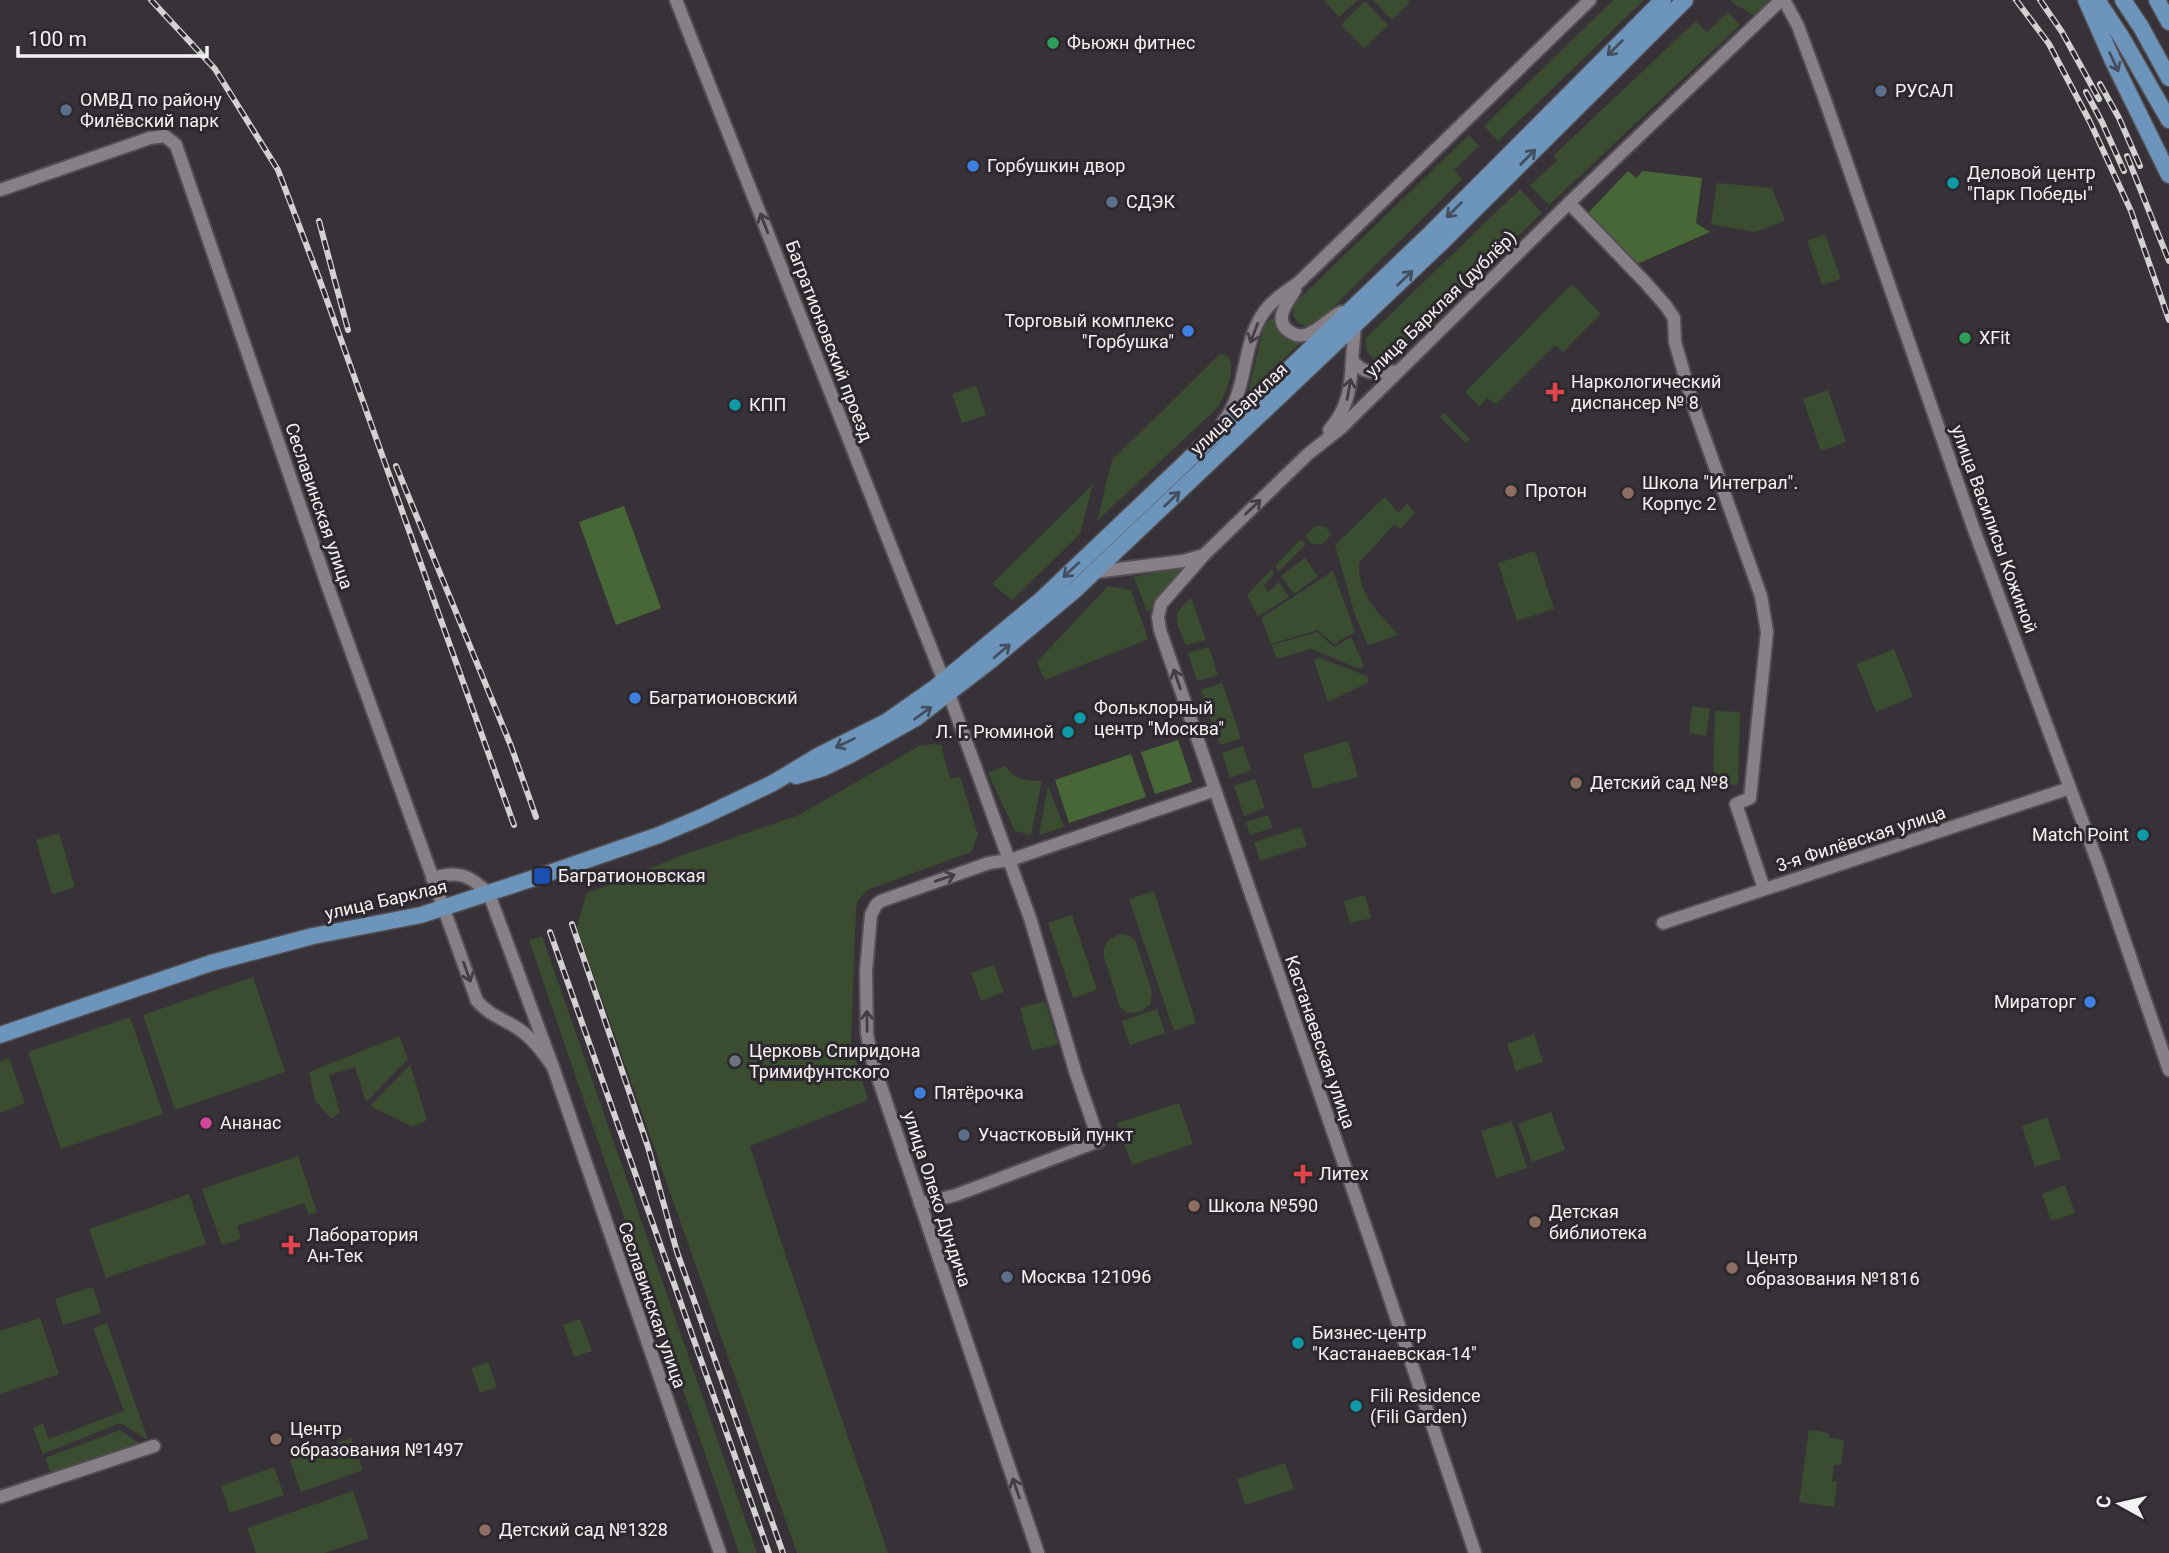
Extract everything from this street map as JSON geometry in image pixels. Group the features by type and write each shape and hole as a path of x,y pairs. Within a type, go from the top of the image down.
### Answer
{"main road":[{"name":"улица Барклая","path":"0,1035 254,950 443,908 489,894 670,830 773,783 823,768 874,744 916,719 946,687 1206,443 1286,372 1512,153 1663,0"},
{"name":"улица Барклая","path":"946,687 1095,572 1462,222 1685,0"},
{"path":"2086,0 2169,175"},
{"path":"2097,0 2169,120"},
{"path":"2123,0 2169,78"},
{"path":"2157,0 2169,22"}],"street":[{"name":"Багратионовский проезд","path":"676,0 946,687"},
{"path":"1206,443 1231,412 1237,399 1247,351 1263,313 1298,283 1590,0"},
{"name":"улица Барклая (дублёр)","path":"1204,555 1308,454 1341,428 1569,203 1783,0"},
{"name":"улица Василисы Кожиной","path":"1783,0 1798,26 1824,97 1973,527 2070,788 2169,1070"},
{"name":"Сеславинская улица","path":"0,190 150,138 165,136 176,145 328,587 477,1001 499,1020 513,1025 530,1038 553,1067"},
{"path":"1569,203 1667,306 1674,318 1675,342 1694,408 1761,596 1767,632 1750,799 1736,804 1764,889"},
{"path":"1298,283 1283,309 1282,316 1285,327 1294,334 1308,334 1358,302"},
{"path":"1308,454 1336,423 1345,407 1349,394 1355,325"},
{"path":"1352,360 1358,368 1367,372 1397,371"},
{"path":"1095,572 1163,564 1204,555"},
{"name":"Кастанаевская улица","path":"1204,555 1161,604 1158,617 1160,630 1475,1553"},
{"path":"920,1204 956,1195 1099,1141 1076,1074 1030,918 946,687"},
{"name":"3-я Филёвская улица","path":"1663,923 2070,788"},
{"name":"улица Олеко Дундича","path":"1038,1553 873,1063 868,1040 866,971 871,915 881,901 1215,790"},
{"path":"432,878 453,874 466,876 489,894"},
{"name":"Сеславинская улица","path":"489,894 553,1067 720,1553"},
{"path":"0,1497 154,1446"}],"green space":[{"path":"1324,0 1358,0 1339,17"},
{"path":"1373,0 1407,0 1410,2 1392,20"},
{"path":"1613,0 1644,0 1498,141 1484,126"},
{"path":"1730,0 1768,0 1766,10 1757,19"},
{"path":"1365,1 1388,25 1364,48 1341,25"},
{"path":"1728,12 1740,25 1549,205 1530,186 1557,160 1553,156 1696,21 1707,32"},
{"path":"1469,135 1479,146 1454,170 1462,179 1317,323 1307,327 1298,323 1293,315 1297,301"},
{"path":"1628,171 1636,178 1643,171 1702,178 1696,223 1710,232 1637,264 1588,213"},
{"path":"1717,183 1772,188 1785,221 1755,232 1711,224"},
{"path":"1520,189 1542,213 1389,359 1374,360 1367,351 1365,339"},
{"path":"1825,234 1841,279 1822,285 1807,241"},
{"path":"1572,284 1601,314 1563,352 1555,345 1496,404 1487,398 1479,406 1465,392"},
{"path":"1275,317 1283,334 1301,342 1248,393 1264,326"},
{"path":"1220,354 1228,356 1231,368 1229,382 1218,407 1097,521 1112,460"},
{"path":"976,386 986,415 962,423 952,394"},
{"path":"1828,390 1846,442 1821,451 1803,399"},
{"path":"1444,413 1470,439 1466,443 1440,417"},
{"path":"1093,484 1080,534 1012,600 992,584"},
{"path":"1385,497 1398,513 1407,504 1415,513 1400,529 1394,524 1359,563 1362,585 1371,603 1399,635 1368,645 1355,615 1335,545"},
{"path":"624,506 661,608 616,625 579,522"},
{"path":"1316,526 1325,527 1332,534 1321,545 1311,543 1305,536"},
{"path":"1301,539 1306,544 1279,571 1275,566"},
{"path":"1535,551 1554,609 1517,621 1498,563"},
{"path":"1305,558 1318,576 1294,594 1281,576"},
{"path":"1176,568 1184,569 1161,592 1147,612 1134,577"},
{"path":"1272,569 1274,574 1264,585 1268,592 1279,582 1289,597 1258,616 1247,595"},
{"path":"1333,571 1355,632 1334,644 1318,630 1271,644 1261,618"},
{"path":"1108,586 1131,590 1148,639 1045,680 1037,662"},
{"path":"1191,598 1206,640 1186,645 1177,615"},
{"path":"1317,632 1334,647 1351,637 1364,666 1360,669 1311,649 1277,659 1272,645"},
{"path":"1209,647 1218,675 1197,681 1188,653"},
{"path":"1894,649 1913,697 1876,712 1857,664"},
{"path":"1320,658 1367,676 1369,682 1328,702 1314,660"},
{"path":"1222,683 1241,738 1220,745 1201,690"},
{"path":"1692,706 1710,709 1706,736 1689,733"},
{"path":"1715,711 1740,712 1738,785 1713,784"},
{"path":"1178,740 1192,782 1155,794 1141,752"},
{"path":"1348,741 1358,777 1313,789 1303,754"},
{"path":"941,745 950,779 960,777 978,835 971,852 867,890 858,901 851,1042 868,1100 750,1146 888,1553 797,1553 577,928 586,894 680,856 799,815 919,746"},
{"path":"1243,746 1251,770 1230,778 1222,753"},
{"path":"1131,754 1146,797 1069,823 1055,780"},
{"path":"1005,766 1021,779 1042,781 1031,835 1015,831 988,773"},
{"path":"1255,779 1265,808 1244,816 1234,786"},
{"path":"1048,786 1064,827 1039,835"},
{"path":"1268,815 1272,828 1250,835 1246,822"},
{"path":"1301,827 1307,846 1260,861 1254,842"},
{"path":"59,833 75,887 52,894 36,840"},
{"path":"1154,891 1196,1023 1174,1031 1129,899"},
{"path":"1365,895 1371,918 1350,923 1344,901"},
{"path":"1072,915 1097,990 1073,998 1048,923"},
{"path":"1120,934 1130,936 1136,942 1152,992 1150,1005 1139,1012 1127,1013 1120,1007 1104,956 1108,940"},
{"path":"542,936 757,1553 739,1553 529,940"},
{"path":"994,965 1004,992 981,1001 971,973"},
{"path":"253,977 285,1072 175,1110 143,1015"},
{"path":"1045,1001 1058,1044 1032,1051 1020,1008"},
{"path":"1157,1009 1165,1033 1130,1045 1122,1021"},
{"path":"130,1017 163,1114 61,1149 28,1052"},
{"path":"1534,1034 1543,1062 1516,1071 1507,1044"},
{"path":"399,1036 408,1059 366,1102 355,1067 329,1075 340,1113 331,1119 315,1100 309,1072"},
{"path":"9,1058 25,1103 0,1113 0,1062"},
{"path":"410,1065 427,1120 413,1127 370,1106"},
{"path":"1179,1103 1193,1144 1132,1165 1117,1123"},
{"path":"1551,1112 1565,1150 1532,1162 1518,1124"},
{"path":"2047,1117 2061,1159 2035,1167 2022,1126"},
{"path":"1512,1121 1527,1168 1496,1178 1481,1131"},
{"path":"298,1156 317,1212 309,1215 304,1203 237,1226 241,1239 222,1245 202,1189"},
{"path":"2065,1185 2075,1213 2051,1221 2042,1194"},
{"path":"189,1194 206,1244 106,1278 89,1229"},
{"path":"93,1287 101,1313 63,1325 55,1299"},
{"path":"40,1318 59,1374 0,1394 0,1331"},
{"path":"580,1319 592,1351 574,1357 563,1325"},
{"path":"107,1323 148,1440 120,1423 43,1454 33,1428 43,1424 49,1439 124,1411 93,1328"},
{"path":"488,1362 497,1387 480,1393 471,1368"},
{"path":"120,1430 141,1445 53,1479 45,1458"},
{"path":"1809,1430 1829,1433 1829,1438 1844,1440 1841,1465 1834,1465 1832,1481 1837,1482 1834,1507 1799,1502"},
{"path":"351,1438 363,1470 301,1492 290,1460"},
{"path":"1285,1463 1294,1489 1245,1505 1237,1479"},
{"path":"274,1467 284,1495 230,1513 221,1486"},
{"path":"353,1491 369,1538 324,1553 256,1553 247,1528"}],"railway":[{"path":"151,0 215,69 278,170 514,825"},
{"path":"2016,0 2049,44 2090,122 2131,211 2169,320"},
{"path":"2040,0 2062,32 2099,99"},
{"path":"2100,84 2119,118 2140,166"},
{"path":"2086,92 2124,171"},
{"path":"2127,156 2169,261"},
{"path":"319,221 348,330"},
{"path":"396,466 511,746 536,817"},
{"path":"572,924 648,1147 677,1252 783,1553"},
{"path":"550,932 769,1553"}],"place":[{"name":"Фьюжн фитнес","path":"1053,43"},
{"name":"РУСАЛ","path":"1881,91"},
{"name":"ОМВД по району Филёвский парк","path":"66,110"},
{"name":"Горбушкин двор","path":"973,166"},
{"name":"Деловой центр \"Парк Победы\"","path":"1953,183"},
{"name":"СДЭК","path":"1112,202"},
{"name":"Торговый комплекс \"Горбушка\"","path":"1188,331"},
{"name":"XFit","path":"1965,338"},
{"name":"Наркологический диспансер № 8","path":"1555,392"},
{"name":"КПП","path":"735,405"},
{"name":"Протон","path":"1511,491"},
{"name":"Школа \"Интеграл\". Корпус 2","path":"1628,493"},
{"name":"Багратионовский","path":"635,698"},
{"name":"Фольклорный центр \"Москва\"","path":"1080,718"},
{"name":"Л. Г. Рюминой","path":"1068,732"},
{"name":"Детский сад №8","path":"1576,783"},
{"name":"Match Point","path":"2143,835"},
{"name":"Багратионовская","path":"542,876"},
{"name":"Мираторг","path":"2090,1002"},
{"name":"Церковь Спиридона Тримифунтского","path":"735,1061"},
{"name":"Пятёрочка","path":"920,1093"},
{"name":"Ананас","path":"206,1123"},
{"name":"Участковый пункт","path":"964,1135"},
{"name":"Литех","path":"1303,1174"},
{"name":"Школа №590","path":"1194,1206"},
{"name":"Детская библиотека","path":"1535,1222"},
{"name":"Лаборатория Ан-Тек","path":"291,1245"},
{"name":"Центр образования №1816","path":"1732,1268"},
{"name":"Москва 121096","path":"1007,1277"},
{"name":"Бизнес-центр \"Кастанаевская-14\"","path":"1298,1343"},
{"name":"Fili Residence (Fili Garden)","path":"1356,1406"},
{"name":"Центр образования №1497","path":"276,1439"},
{"name":"Детский сад №1328","path":"485,1530"}]}
